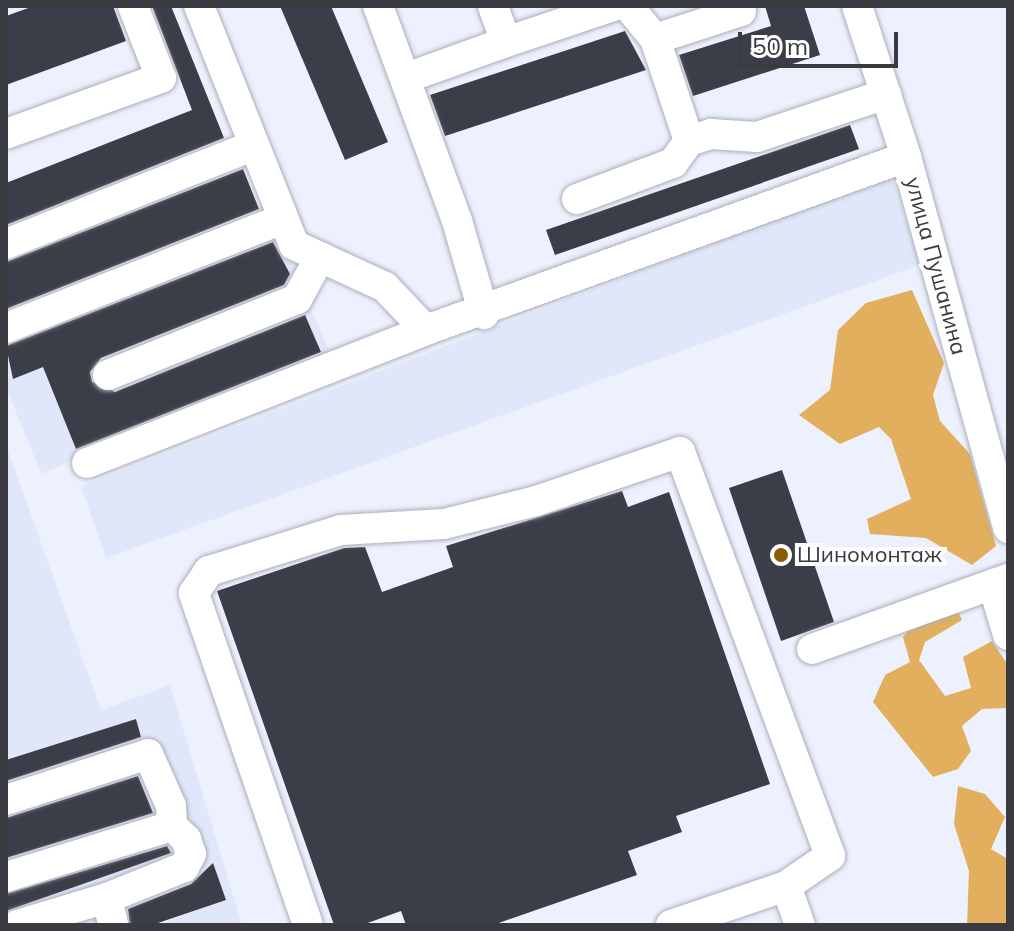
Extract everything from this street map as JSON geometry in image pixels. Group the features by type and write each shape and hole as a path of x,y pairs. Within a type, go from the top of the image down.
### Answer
{"street":[{"path":"6,134 161,78 133,6"},
{"path":"199,6 252,146 294,245 385,287 426,330"},
{"path":"378,6 406,78 484,314"},
{"path":"493,6 506,42"},
{"path":"406,78 613,6"},
{"path":"628,6 655,39 689,141"},
{"path":"655,39 741,11 740,6"},
{"name":"улица Пушанина","path":"857,6 906,157 1008,528"},
{"path":"577,199 673,163 689,141 711,134 757,137 886,94"},
{"path":"6,244 252,146"},
{"path":"87,463 426,330 484,314 906,157"},
{"path":"6,328 283,219"},
{"path":"108,375 297,299 320,257"},
{"path":"308,925 194,593 209,571 341,530 444,524 505,508 680,452 830,856 786,886 671,925"},
{"path":"812,649 1000,582 1008,635"},
{"path":"6,800 148,754 171,806 172,826 191,854 184,867 110,911 17,925"},
{"path":"6,877 172,826"},
{"path":"786,886 800,925"}],"shaded area":[{"path":"891,175 920,265 106,558 81,486"},
{"path":"278,234 331,355 41,474 6,387 6,338"},
{"path":"912,290 944,363 933,395 940,421 970,454 996,546 972,565 926,538 870,534 867,519 911,499 891,439 879,427 840,444 799,415 830,390 838,330 866,303"},
{"path":"6,445 101,710 170,685 242,925 159,925 189,913 153,925 6,925"},
{"path":"958,612 962,620 925,642 919,660 945,696 971,688 963,657 992,641 1008,665 1008,708 982,709 962,726 971,751 958,769 933,777 873,702 885,675 910,662 903,637 918,619"},
{"path":"958,786 985,794 1005,817 991,849 1008,859 1008,925 967,925 969,871 954,824"}],"building":[{"path":"34,6 113,6 126,41 6,85 6,16"},
{"path":"152,6 171,6 224,138 6,225 6,183 192,110"},
{"path":"280,6 331,6 388,142 345,160"},
{"path":"765,6 804,6 820,55 693,96 679,55 771,26"},
{"path":"625,31 646,70 445,136 430,95"},
{"path":"850,125 859,149 555,255 546,230"},
{"path":"243,169 259,209 6,309 6,262"},
{"path":"273,242 290,274 284,285 101,358 90,372 92,382 115,392 305,315 321,352 76,449 43,367 13,379 6,346"},
{"name":"Шиномонтаж","path":"782,470 834,622 781,641 729,488"},
{"path":"622,491 628,507 669,492 770,784 676,816 682,832 628,851 637,875 493,925 406,925 401,911 362,925 334,925 217,591 344,548 365,547 382,592 453,567 446,546"},
{"path":"136,719 141,737 6,781 6,760"},
{"path":"138,776 153,813 6,858 6,818"},
{"path":"167,846 171,853 6,911 6,894"},
{"path":"213,863 226,900 152,925 130,925 128,909 191,884"}],"place":[{"name":"Шиномонтаж","path":"781,555"}]}
